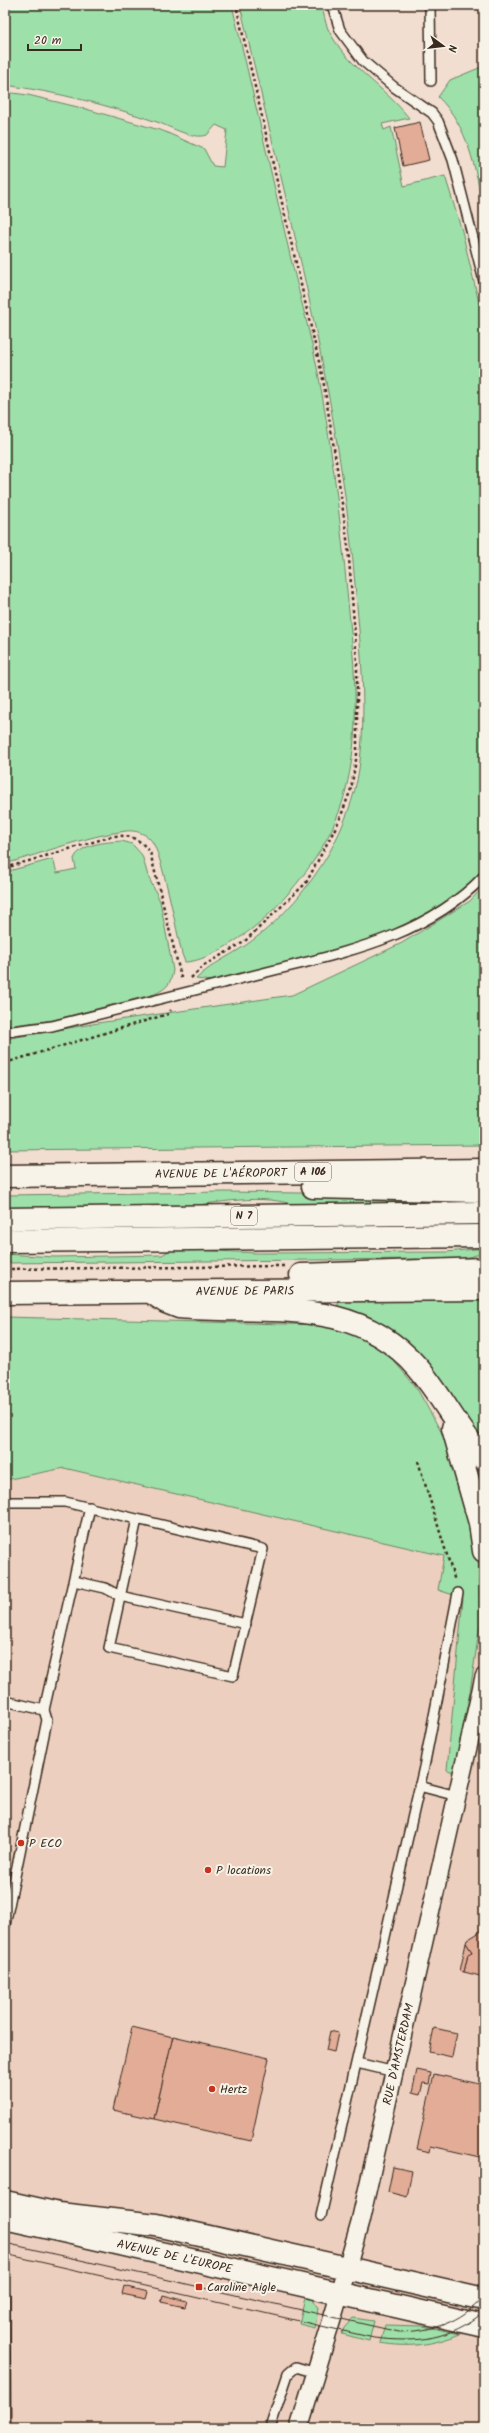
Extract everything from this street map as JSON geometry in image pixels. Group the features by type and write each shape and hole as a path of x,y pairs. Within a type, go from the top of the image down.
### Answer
{"main road":[{"name":"AVENUE DE L'AÉROPORT","path":"5,1176 484,1170"},
{"path":"142,1175 174,1187 392,1187 484,1191"},
{"name":"N 7","path":"5,1219 484,1214"},
{"name":"N 7","path":"5,1241 484,1236"},
{"path":"484,1269 190,1277 170,1281 151,1292 166,1302 179,1307 310,1312 355,1322 378,1333 402,1352 418,1368 484,1459"},
{"name":"AVENUE DE PARIS","path":"5,1293 484,1289"},
{"path":"446,1407 480,1523 484,1551"},
{"name":"AVENUE DE L'EUROPE","path":"5,2202 59,2214 156,2225 484,2299"},
{"name":"AVENUE DE L'EUROPE","path":"5,2218 484,2326"}],"street":[{"name":"RUE D'AMSTERDAM","path":"298,2428 347,2268 395,2072 484,1677"}],"lane":[{"path":"332,5 340,30 363,61 394,87 432,113 438,121 453,160 484,281"},
{"path":"430,5 431,81"},
{"path":"5,1032 52,1026 384,941 437,913 460,898 484,876"},
{"path":"5,1502 65,1502 90,1507 263,1549 233,1676 109,1648 137,1519"},
{"path":"5,1925 7,1907 47,1720 44,1710 90,1507"},
{"path":"74,1581 105,1588 120,1596 246,1624"},
{"path":"321,2216 420,1786 458,1593"},
{"path":"5,1701 44,1710"},
{"path":"420,1786 457,1796"},
{"path":"357,2063 395,2072"},
{"path":"270,2428 288,2374 296,2367 316,2373"}],"path":[{"path":"5,1063 168,1014 180,1000 192,976 206,964 244,942 306,883 339,821 351,789 357,754 357,662 348,546 336,462 323,378 236,5"},
{"path":"5,868 113,836 125,835 142,841 150,852 183,992"},
{"path":"5,1269 291,1266"},
{"path":"418,1461 458,1593"}],"shaded area":[{"path":"5,1394 484,1461 484,2428 5,2428"}],"green space":[{"path":"5,5 232,5 319,376 336,492 345,566 354,663 354,737 352,761 347,785 342,803 327,838 318,854 296,885 270,913 253,928 218,951 195,961 185,962 160,860 151,840 143,834 133,831 111,833 65,845 5,864 5,92 28,95 86,109 163,131 204,149 213,166 223,167 227,130 216,125 207,135 195,136 139,116 101,105 44,91 5,85"},
{"path":"240,5 321,5 328,29 345,54 409,118 382,124 384,130 391,127 404,186 445,176 462,231 484,324 484,870 473,882 436,910 384,938 212,981 196,979 217,963 253,940 275,922 305,889 322,865 344,823 355,790 359,769 363,726 360,638 348,520 337,446 309,298"},
{"path":"484,66 484,207 464,134 457,121 438,97 450,80"},
{"path":"122,841 132,844 142,855 148,876 160,901 173,970 170,982 163,990 155,994 53,1020 5,1026 5,872 53,859 57,873 76,869 74,859 82,850 95,844"},
{"path":"484,886 484,1145 5,1150 5,1039 104,1022 292,995 402,943 470,901"},
{"path":"226,1192 448,1195 484,1198 484,1205 292,1204 277,1201 247,1200 185,1207 150,1209 5,1209 5,1195"},
{"path":"484,1248 484,1253 419,1270 418,1259 5,1263 5,1254 55,1257 162,1255 172,1249 258,1253 447,1252"},
{"path":"484,1299 484,1444 451,1398 337,1309 339,1300"},
{"path":"5,1317 325,1325 365,1339 388,1354 416,1387 457,1460 478,1553 480,1624 470,1692 454,1772 447,1770 463,1598 438,1590 444,1556 64,1468 5,1480"},
{"path":"305,2298 313,2300 318,2308 315,2328 299,2324"},
{"path":"353,2318 374,2321 369,2341 342,2334 344,2328"},
{"path":"385,2325 423,2326 460,2334 430,2343 401,2345 380,2343"}],"building":[{"path":"420,122 429,160 403,166 395,128"},
{"path":"484,1914 484,1977 464,1972 468,1954 472,1952 466,1943 467,1940 480,1932"},
{"path":"466,1943 472,1952 468,1954 464,1972 460,1971"},
{"path":"132,2027 173,2037 154,2119 113,2110"},
{"path":"434,2028 457,2033 452,2057 429,2052"},
{"path":"330,2031 338,2033 334,2052 326,2050"},
{"name":"Hertz","path":"173,2036 269,2058 251,2141 154,2119"},
{"path":"417,2070 431,2073 429,2084 423,2083 420,2095 412,2093"},
{"path":"434,2074 484,2085 484,2158 431,2146 430,2152 417,2149"},
{"path":"482,2157 484,2158 484,2179 478,2178"},
{"path":"393,2167 412,2171 407,2197 388,2192"},
{"path":"124,2286 148,2292 146,2299 122,2294"},
{"path":"5,2293 10,2293 11,2428 5,2428"},
{"path":"163,2295 187,2301 185,2307 161,2302"}],"tram line":[{"path":"5,2243 399,2332 424,2330 445,2324 465,2313 484,2297"},
{"path":"5,2254 374,2338 405,2340 445,2334 458,2329 484,2312"}],"place":[{"name":"P ECO","path":"21,1843"},
{"name":"P locations","path":"208,1870"},
{"name":"Hertz","path":"212,2089"},
{"name":"Caroline Aigle","path":"199,2287"}]}
